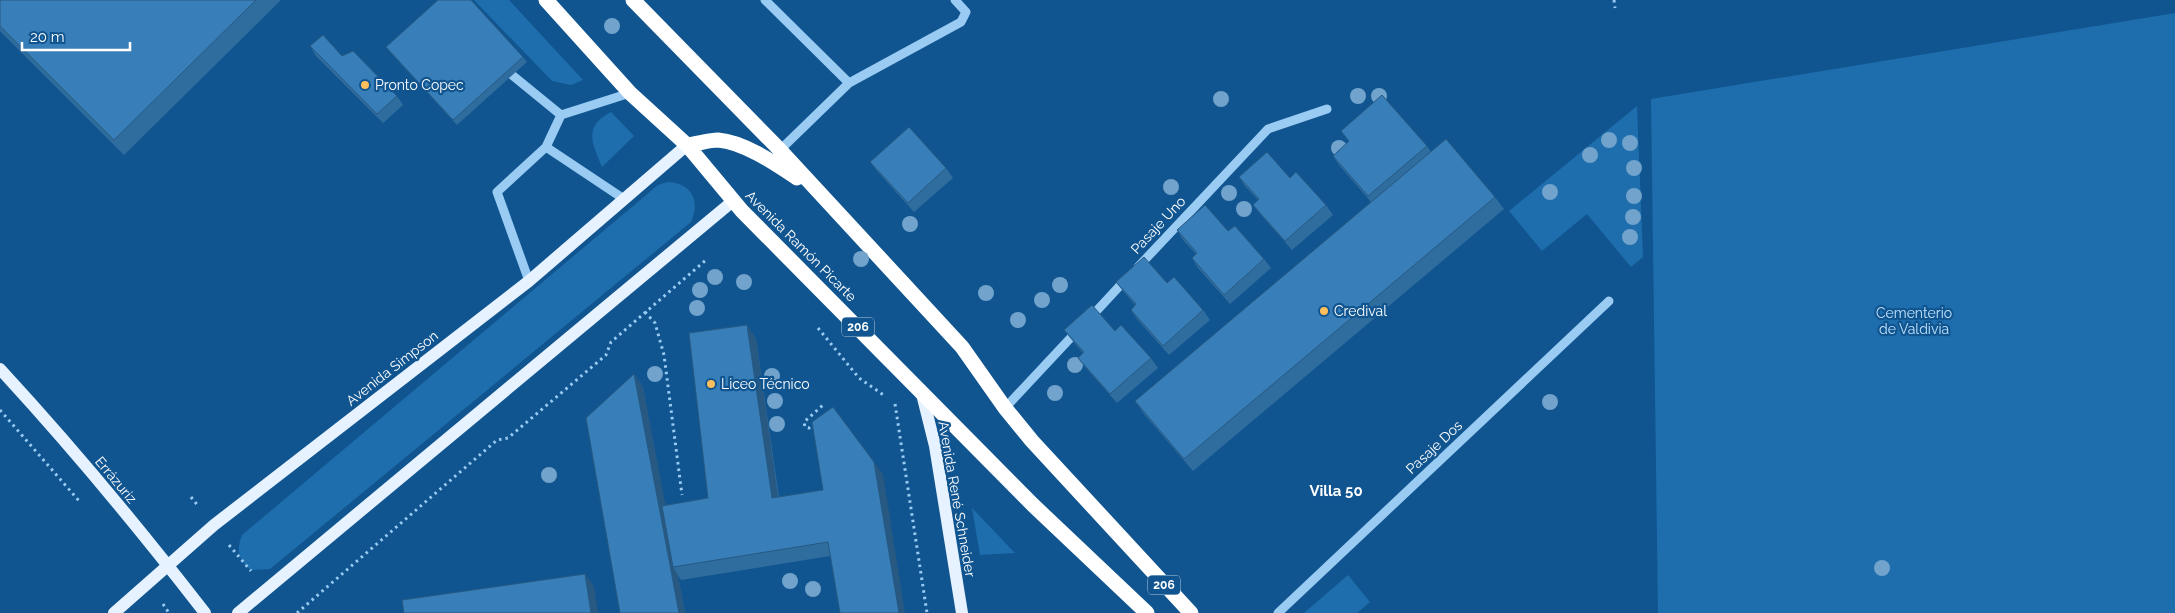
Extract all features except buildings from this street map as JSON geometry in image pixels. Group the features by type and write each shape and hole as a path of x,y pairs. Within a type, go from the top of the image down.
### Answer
{"highway":[{"name":"Avenida Ramón Picarte","path":"546,0 630,93 687,145 733,201 1033,505 1147,613"},
{"name":"206","path":"633,0 780,150 962,348 1005,408 1138,558 1191,613"},
{"path":"687,145 718,140 738,145 775,164 815,190"}],"main road":[{"name":"Avenida Simpson","path":"114,613 214,526 528,281 687,145"},
{"path":"238,613 733,201"},
{"name":"Errázuriz","path":"0,369 44,418 168,565 205,613"},
{"name":"Avenida René Schneider","path":"921,390 935,446 962,613"}],"street":[{"path":"764,0 849,83"},
{"path":"780,150 849,83 961,22 966,12 955,0"},
{"path":"512,76 561,115"},
{"path":"528,281 497,192 546,147 561,115 630,93"},
{"name":"Pasaje Uno","path":"1005,408 1268,129 1327,109"},
{"path":"546,147 624,199"},
{"name":"Pasaje Dos","path":"1278,613 1609,301"}],"path":[{"path":"1614,0 1615,8"},
{"path":"297,613 497,440 508,438 606,355 611,342 710,256"},
{"path":"645,312 655,323 664,355 682,495"},
{"path":"894,402 927,613"},
{"path":"821,419 809,428 805,427 804,422 823,405"},
{"path":"0,410 84,507"},
{"path":"191,498 266,590"},
{"path":"150,581 169,613"}],"green space":[{"path":"474,0 509,0 583,80 571,85 552,81"},
{"name":"Cementerio de Valdivia","path":"2175,13 2175,613 1658,613 1651,99"},
{"path":"1637,106 1643,257 1631,267 1587,214 1542,251 1509,211"},
{"path":"611,112 634,136 602,167 593,143 593,129 602,117"},
{"path":"668,182 683,186 692,194 695,207 691,222 270,569 251,570 243,562 239,554 242,535 658,185"},
{"path":"972,508 1015,553 980,555"},
{"path":"1348,575 1370,602 1357,613 1304,613"}],"place":[{"name":"Pronto Copec","path":"365,85"},
{"name":"Credival","path":"1324,311"},
{"name":"Liceo Técnico","path":"711,384"}],"district":[{"name":"Villa 50","path":"1336,491"}]}
